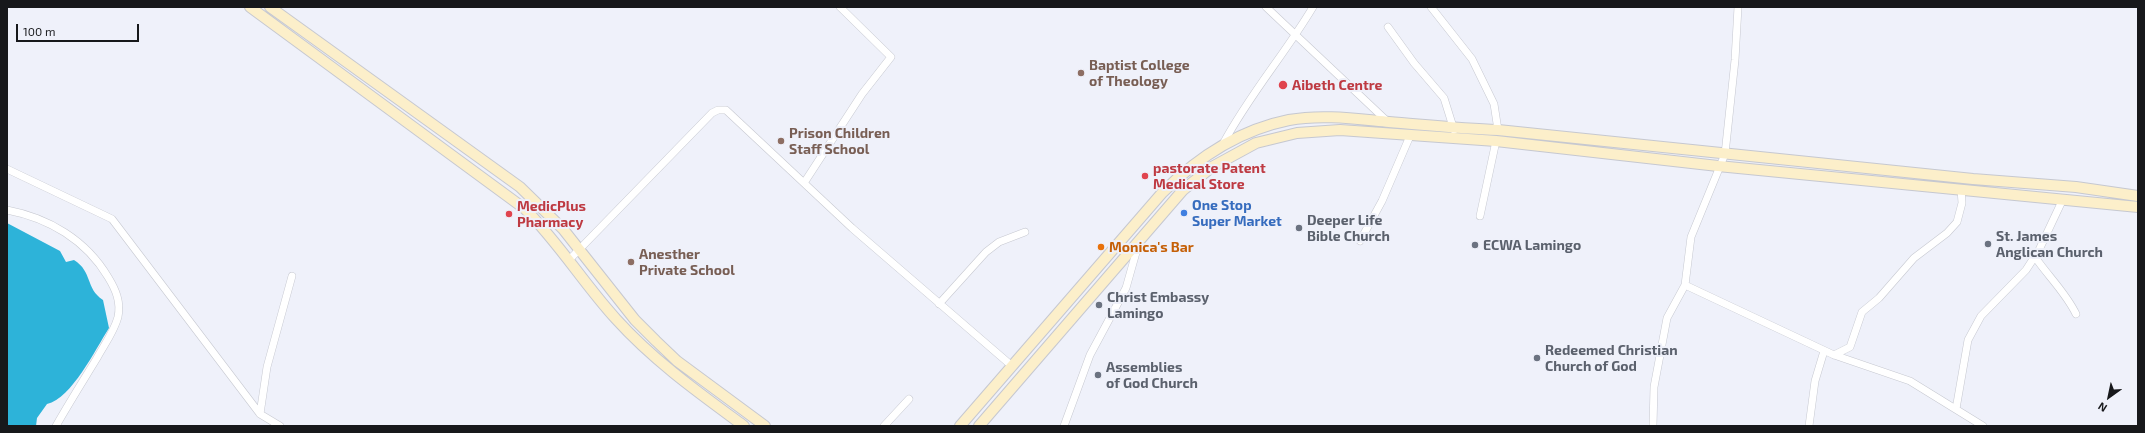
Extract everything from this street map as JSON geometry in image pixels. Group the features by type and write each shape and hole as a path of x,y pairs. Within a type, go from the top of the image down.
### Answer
{"main road":[{"path":"250,7 510,197 540,224 601,302 652,356 744,426"},
{"path":"270,7 520,187 553,218 635,320 656,341 677,361 765,426"},
{"path":"960,426 1162,193 1200,159 1224,144 1270,125 1290,120 1327,118 1498,130 1973,179 2076,188 2138,196"},
{"path":"979,426 1170,205 1195,179 1212,167 1256,143 1297,133 1362,130 1410,136 1496,141 1718,166 2138,207"}],"street":[{"path":"804,183 862,94 891,57 840,7"},
{"path":"1266,7 1388,122"},
{"path":"1224,144 1238,116 1296,35 1313,7"},
{"path":"1431,7 1472,59 1494,104 1498,130"},
{"path":"1653,426 1654,387 1667,318 1685,285 1691,237 1715,182 1718,166 1725,154 1735,60 1738,7"},
{"path":"1388,27 1414,63 1444,98 1456,139"},
{"path":"569,260 578,249 712,113 718,110 726,110 938,304 1012,366"},
{"path":"1360,241 1382,201 1410,136"},
{"path":"1480,216 1496,141"},
{"path":"7,169 112,219 260,414 280,426"},
{"path":"1834,356 1850,347 1862,312 1879,298 1914,258 1947,233 1957,222 1962,203 1961,190"},
{"path":"1956,409 1968,340 1981,316 2026,270 2035,257 2063,199"},
{"path":"7,210 21,213 56,226 77,240 98,260 116,291 119,307 112,332 56,426"},
{"path":"938,304 986,252 999,242 1025,232"},
{"path":"1064,426 1090,354 1126,288 1139,241"},
{"path":"2035,257 2052,282 2070,301 2076,314"},
{"path":"260,414 267,367 292,276"},
{"path":"1685,285 1834,356 1910,381 1983,426"},
{"path":"1809,426 1816,381 1824,351"},
{"path":"884,426 909,399"}],"water":[{"path":"7,223 60,251 66,262 74,260 80,265 97,295 103,300 109,328 74,383 56,400 47,404 37,418 36,426 7,426"}],"place":[{"name":"Baptist College of Theology","path":"1081,73"},
{"name":"Aibeth Centre","path":"1283,85"},
{"name":"Prison Children Staff School","path":"781,141"},
{"name":"pastorate Patent Medical Store","path":"1145,176"},
{"name":"One Stop Super Market","path":"1184,213"},
{"name":"MedicPlus Pharmacy","path":"509,214"},
{"name":"Deeper Life Bible Church","path":"1299,228"},
{"name":"St. James Anglican Church","path":"1988,244"},
{"name":"ECWA Lamingo","path":"1475,245"},
{"name":"Monica's Bar","path":"1101,247"},
{"name":"Anesther Private School","path":"631,262"},
{"name":"Christ Embassy Lamingo","path":"1099,305"},
{"name":"Redeemed Christian Church of God","path":"1537,358"},
{"name":"Assemblies of God Church","path":"1098,375"}]}
